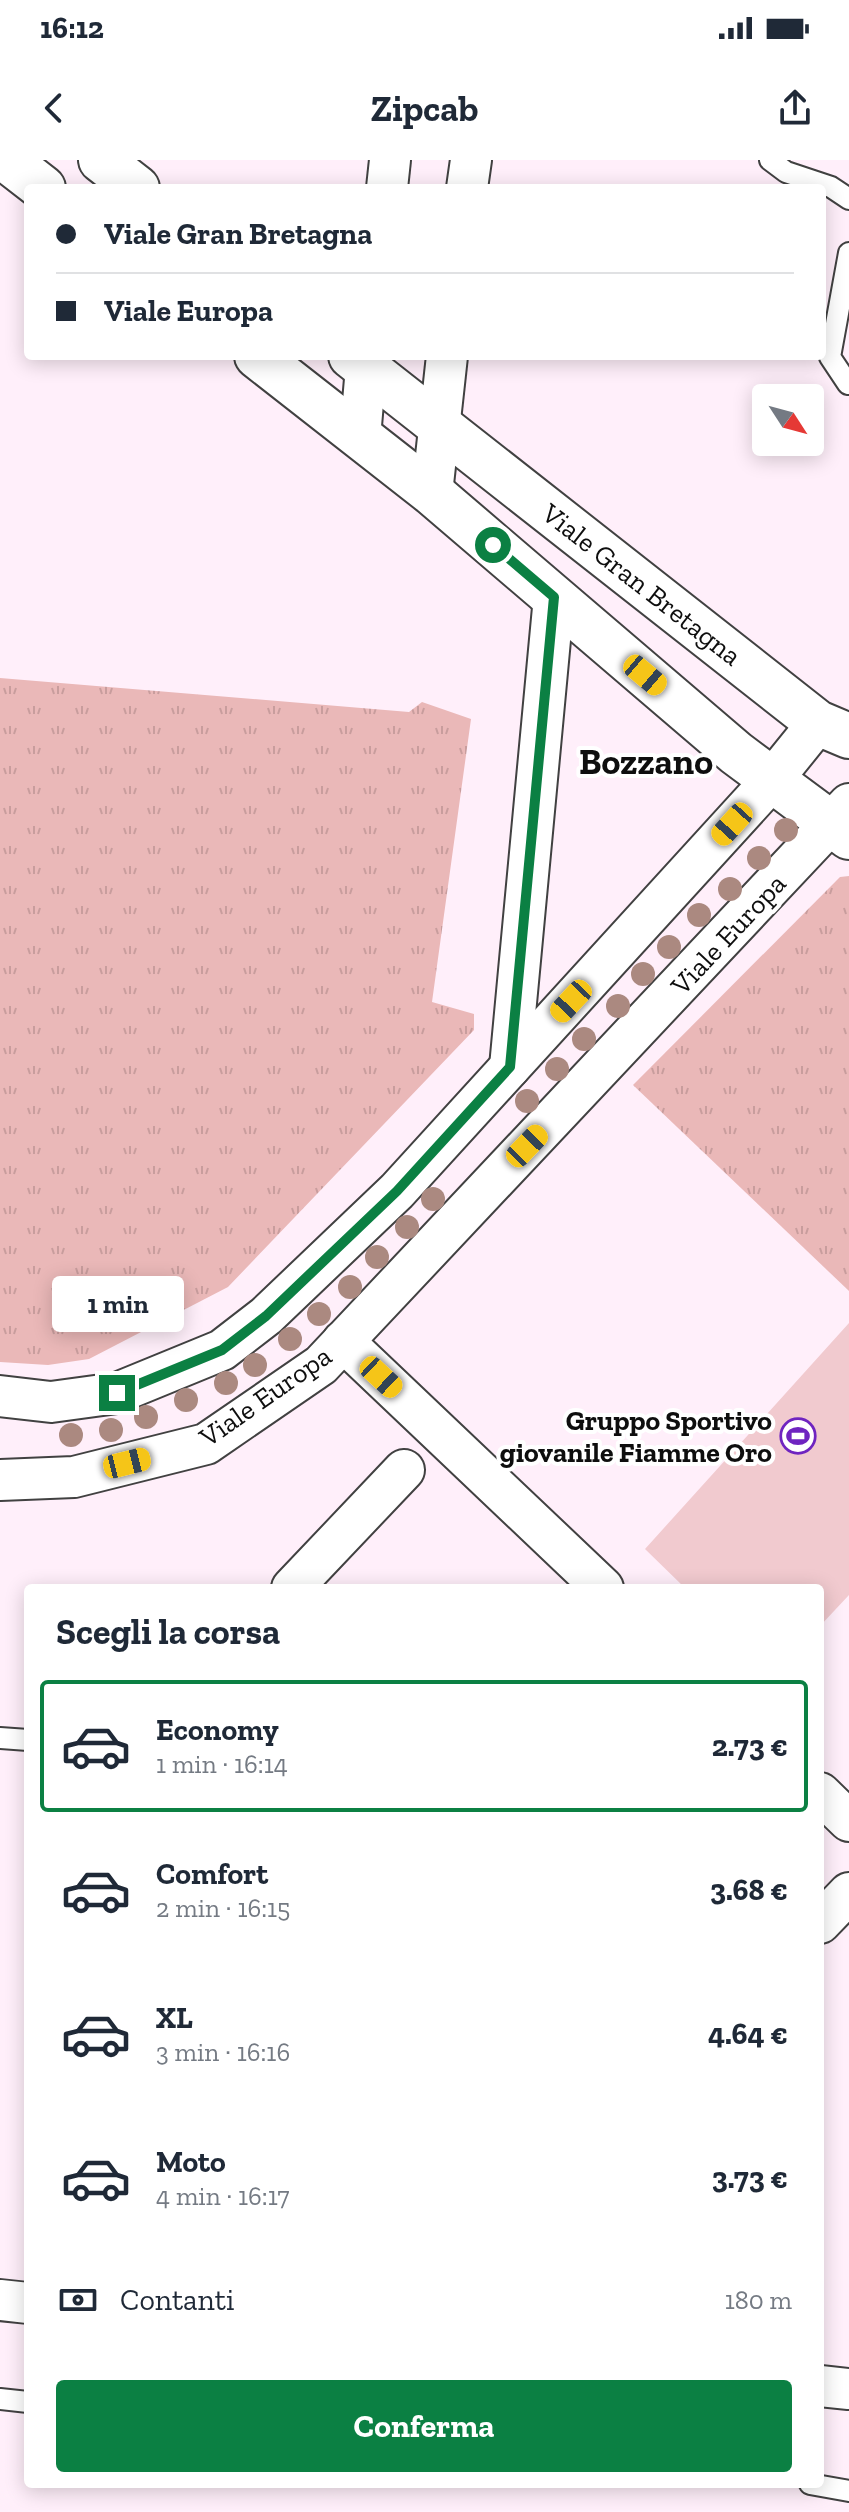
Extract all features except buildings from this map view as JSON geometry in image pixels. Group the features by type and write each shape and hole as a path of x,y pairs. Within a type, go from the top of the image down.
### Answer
{"street":[{"path":"7,160 38,184"},
{"path":"101,160 132,184"},
{"path":"387,184 390,160"},
{"path":"468,184 471,160"},
{"path":"262,360 432,493 736,753 772,780 843,822"},
{"name":"Viale Gran Bretagna","path":"360,437 361,360"},
{"name":"Viale Gran Bretagna","path":"361,360 439,425 834,729"},
{"path":"432,493 447,360"},
{"path":"510,1067 554,597"},
{"path":"0,1396 51,1402 117,1393 222,1350 277,1306 397,1191 772,780 834,729"},
{"name":"Viale Europa","path":"0,1480 74,1477 206,1444 321,1365 506,1168 843,822"},
{"path":"458,1124 506,1168"},
{"path":"343,1341 599,1584"},
{"path":"296,1584 404,1470"},
{"path":"824,1797 849,1821"},
{"path":"824,1919 849,1893"},
{"path":"0,2300 24,2303"},
{"path":"824,2386 849,2389"}],"lane":[{"path":"770,160 786,172 822,184"},
{"path":"826,185 849,199"},
{"path":"848,384 830,357 849,253"},
{"path":"0,1738 24,1740"},
{"path":"0,2399 24,2402"},
{"path":"824,2487 849,2491"}],"green space":[{"path":"0,678 409,712 422,702 471,719 432,1002 474,1014 474,1030 228,1287 89,1359 48,1365 0,1362"},
{"path":"849,876 849,1291 633,1085 840,877"}],"shaded area":[{"name":"Gruppo Sportivo giovanile Fiamme Oro","path":"849,1323 849,1595 824,1622 824,1584 681,1584 645,1549"}],"place":[{"name":"Gruppo Sportivo giovanile Fiamme Oro","path":"798,1436"}],"district":[{"name":"Bozzano","path":"646,761"}],"route":[{"path":"117,1393 222,1350 266,1316 397,1191 510,1067 554,597 493,545"}]}
